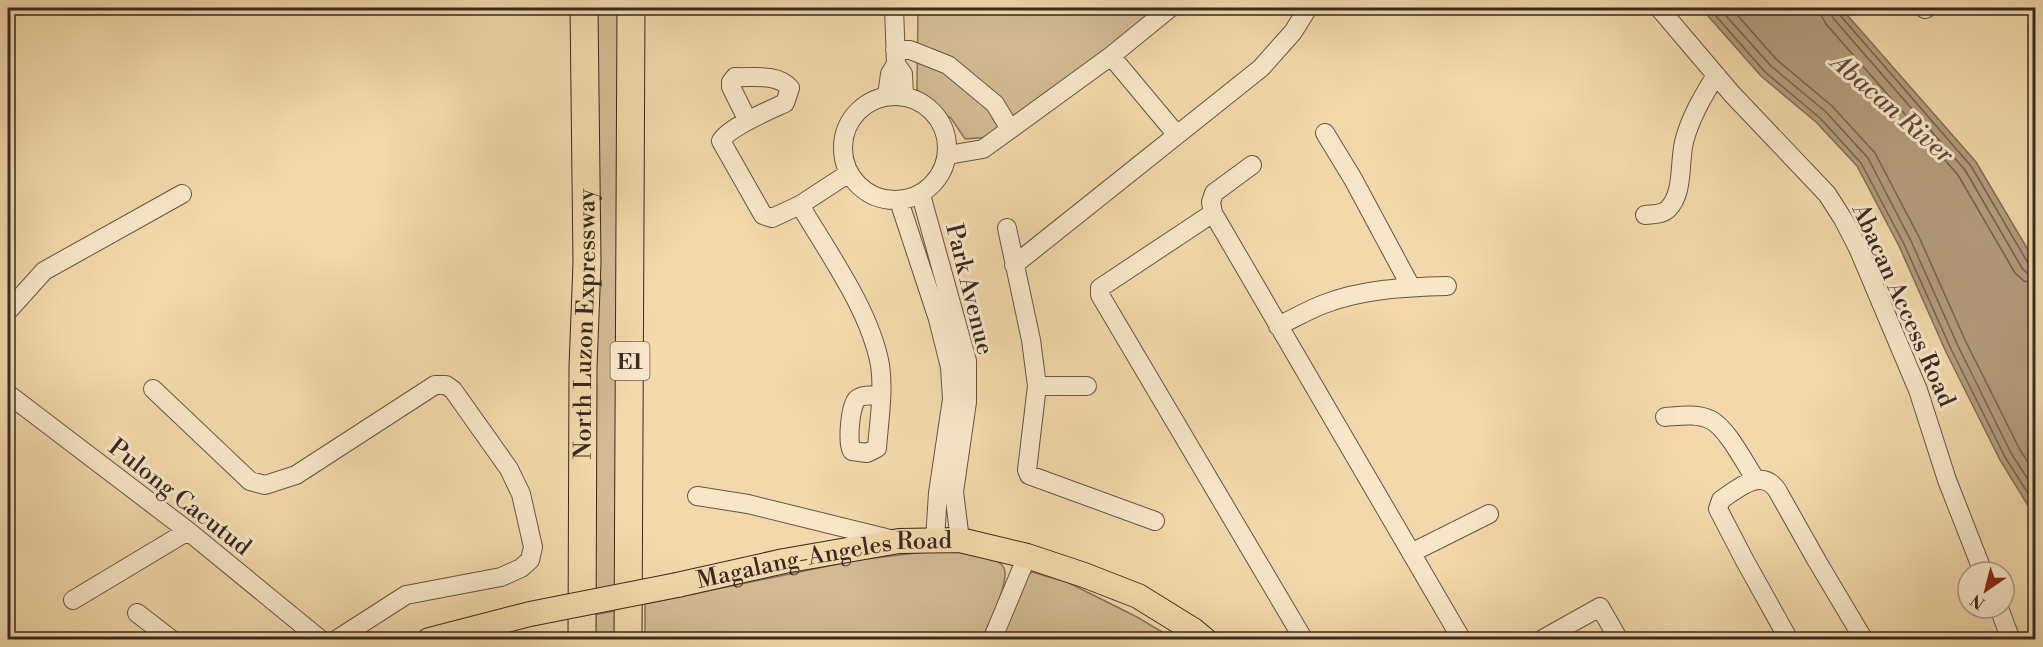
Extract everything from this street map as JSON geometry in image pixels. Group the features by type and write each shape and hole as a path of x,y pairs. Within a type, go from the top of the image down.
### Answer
{"highway":[{"name":"North Luzon Expressway","path":"582,639 583,367 587,263 584,8"},
{"name":"North Luzon Expressway","path":"628,639 631,8"}],"main road":[{"name":"Magalang-Angeles Road","path":"429,639 530,614 784,561 899,541 935,539 960,540 1027,556 1084,574 1138,596 1205,639"}],"street":[{"path":"894,8 895,57 890,74 896,97"},
{"path":"947,148 994,140 1112,56 1170,8"},
{"path":"1014,265 1261,68 1293,32 1308,8"},
{"name":"Abacan Access Road","path":"1659,8 1716,75 1827,194 1843,219 1863,258 1918,390 1947,480 1978,560"},
{"path":"895,57 910,50 948,65 995,104 1011,129"},
{"path":"1112,56 1177,135"},
{"path":"1645,215 1660,214 1668,209 1678,191 1684,141 1700,101 1716,75"},
{"path":"896,97 927,107 939,119 946,134 947,148 944,169 934,184 921,195 899,201 870,194 858,185 849,173 844,158 843,143 847,128 866,104 896,97"},
{"path":"748,121 724,136 721,141 764,215 772,218 800,205 849,173"},
{"path":"1325,133 1353,179 1411,287"},
{"path":"1252,165 1214,193 1211,202 1213,213 1462,639"},
{"path":"8,311 44,271 182,194"},
{"name":"Park Avenue","path":"921,195 939,293 967,402 954,492 960,540"},
{"name":"Park Avenue","path":"899,201 939,293"},
{"path":"800,205 858,305 873,337 880,367 881,395"},
{"path":"1213,213 1100,288 1100,295 1304,639"},
{"path":"1007,228 1031,340 1037,386 1027,470 1029,475 1155,521"},
{"path":"1278,326 1323,304 1341,298 1411,287 1447,286"},
{"name":"Park Avenue","path":"935,539 938,493 958,364"},
{"path":"153,389 250,481 265,484 296,475 435,385 446,385 453,390 508,469 521,494 533,548 530,560 521,568 501,577 406,595 336,639"},
{"path":"1037,386 1087,386"},
{"name":"Pulong Cacutud","path":"8,394 188,531 321,639"},
{"path":"1665,417 1690,415 1712,421 1725,433 1756,480"},
{"path":"1789,639 1718,509 1721,500 1747,483 1756,480 1772,482 1864,639"},
{"path":"697,496 771,509 899,541"},
{"path":"1411,553 1489,514"},
{"path":"73,600 188,531"},
{"path":"992,639 1027,556"},
{"path":"1541,639 1600,607 1619,639"},
{"path":"137,613 172,639"},
{"path":"2004,620 2011,639"}],"shaded area":[{"path":"592,8 623,8 621,584 593,591"},
{"path":"918,8 1165,8 991,137 965,139 951,118 920,101 917,88"},
{"path":"933,551 983,556 1000,563 1004,568 1001,593 982,639 645,640 645,604 857,560"},
{"path":"1032,572 1069,583 1137,617 1174,639 1000,640 1027,575"},
{"path":"620,610 620,639 593,640 593,615"}],"water":[{"name":"Abacan River","path":"1701,8 1841,8 1976,162 2030,253 2035,267 2035,517 2000,460 1946,352 1899,246 1857,166 1816,122 1761,76"}]}
